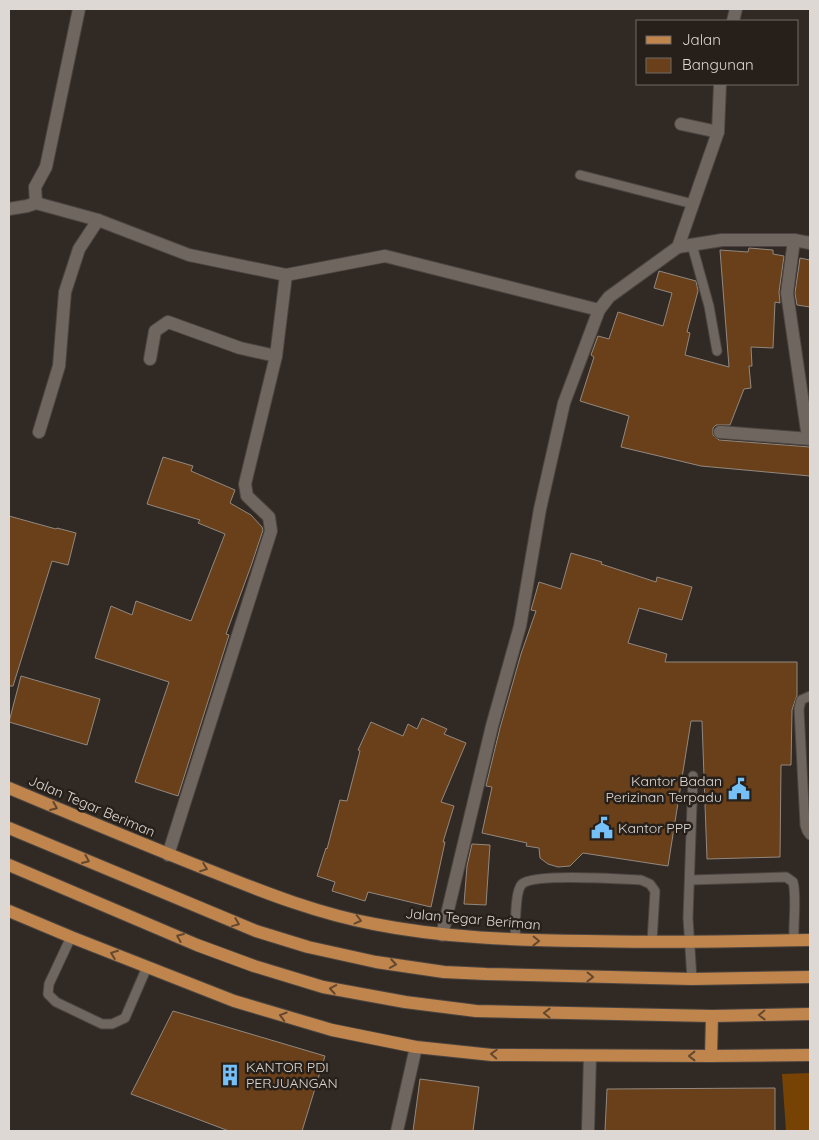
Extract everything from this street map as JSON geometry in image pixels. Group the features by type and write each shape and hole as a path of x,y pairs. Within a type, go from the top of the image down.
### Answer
{"main road":[{"name":"Jalan Tegar Beriman","path":"9,788 264,892 319,911 374,924 442,935 515,940 652,942 810,940"},
{"path":"9,828 256,931 308,947 357,958 444,972 692,979 810,977"},
{"path":"9,865 197,945 254,966 323,987 406,1002 476,1011 712,1016 810,1014"},
{"path":"9,911 234,1001 332,1030 416,1047 492,1054 590,1056 810,1054"},
{"path":"711,1056 712,1016"}],"street":[{"path":"36,203 35,187 46,167 79,9"},
{"path":"678,246 718,132 720,85"},
{"path":"681,124 718,132"},
{"path":"9,210 36,203 98,220 189,256 286,275 385,256 599,310"},
{"path":"40,432 59,366 65,292 79,249 98,220"},
{"path":"442,935 492,726 520,626 540,509 564,403 599,310 609,297 678,246 722,240 794,240 810,243"},
{"path":"720,432 809,438 787,293 794,240"},
{"path":"168,854 271,531 270,517 247,496 245,484 276,356 286,275"},
{"path":"150,360 155,332 168,322 240,348 276,356"},
{"path":"397,1131 416,1047"},
{"path":"588,1131 590,1056"}],"lane":[{"path":"580,175 693,204"},
{"path":"692,245 709,306 717,351"},
{"path":"810,696 801,700 799,709 805,825 806,831 810,835"},
{"path":"692,979 688,942 693,776"},
{"path":"690,880 786,877 793,882 795,890 794,940"},
{"path":"515,940 518,895 522,885 530,879 574,878 641,880 650,884 655,891 652,942"},
{"path":"71,937 49,984 48,994 56,1002 102,1024 112,1024 125,1018 147,967"}],"shaded area":[{"path":"810,1073 810,1131 786,1131 782,1074"}],"building":[{"path":"749,248 773,250 773,254 784,256 779,292 780,303 775,302 773,348 751,347 752,366 749,366 751,388 744,389 730,425 716,425 713,428 713,435 719,440 810,447 810,476 701,466 621,447 629,416 580,401 594,357 591,355 598,336 609,339 618,312 663,326 672,293 654,288 659,271 696,281 698,291 687,332 690,333 685,355 729,367 720,250 748,252"},
{"path":"800,258 810,260 810,307 797,305 795,293"},
{"path":"163,457 193,466 191,471 235,490 230,503 251,515 263,530 226,634 229,635 178,796 135,782 169,682 95,658 111,606 132,615 136,601 191,621 225,534 198,523 200,520 147,504"},
{"path":"9,516 76,533 68,565 52,561 13,686 9,686"},
{"path":"571,553 656,582 657,577 692,587 682,620 639,608 628,643 667,654 665,662 797,662 797,695 792,710 791,765 781,765 780,857 707,859 702,721 691,721 668,866 583,853 570,866 558,867 548,864 540,858 539,848 526,846 527,843 482,833 492,787 486,786 521,654 536,611 531,610 539,582 561,589"},
{"path":"21,676 100,699 87,745 9,722"},
{"path":"422,718 447,729 444,734 466,743 441,802 454,806 443,842 445,842 431,907 368,892 365,901 332,891 335,882 317,876 327,849 340,800 347,801 360,751 358,750 371,722 403,736 408,724 417,729"},
{"path":"472,844 490,845 486,905 464,904 467,866"},
{"name":"KANTOR PDI PERJUANGAN","path":"173,1011 325,1056 302,1131 229,1131 131,1094"},
{"path":"420,1079 479,1087 473,1131 413,1131"},
{"path":"775,1088 775,1131 605,1131 607,1089"}],"place":[{"name":"Kantor Badan Perizinan Terpadu","path":"739,789"},
{"name":"Kantor PPP","path":"602,828"},
{"name":"KANTOR PDI PERJUANGAN","path":"230,1075"}]}
